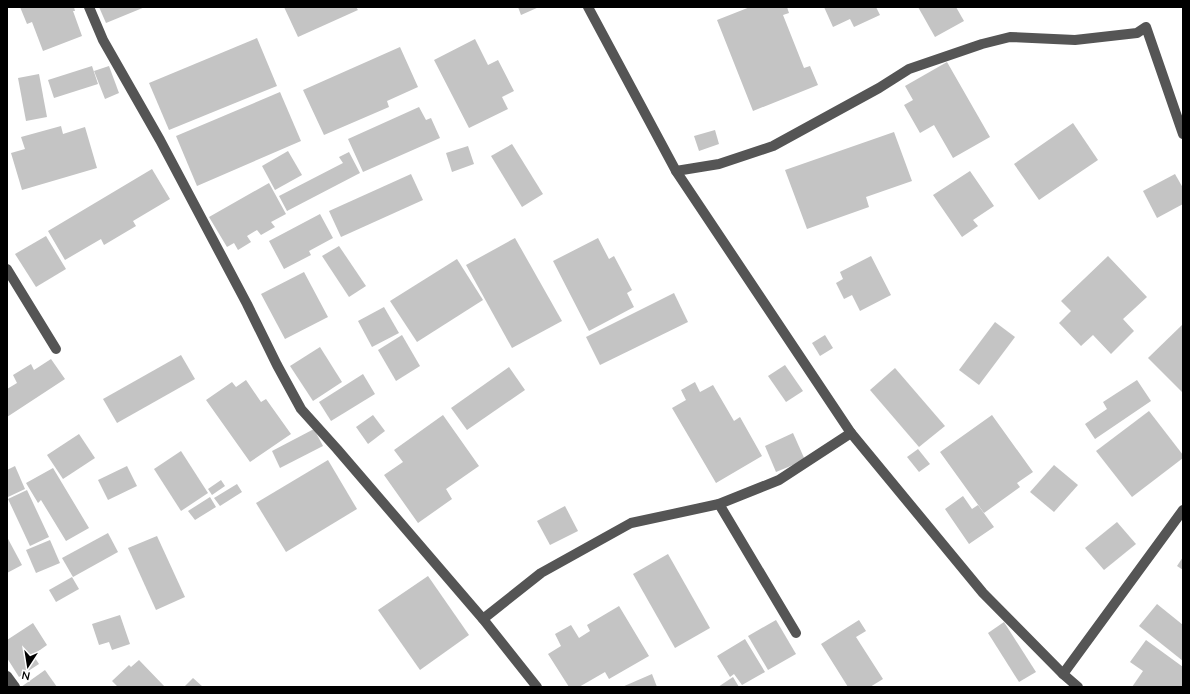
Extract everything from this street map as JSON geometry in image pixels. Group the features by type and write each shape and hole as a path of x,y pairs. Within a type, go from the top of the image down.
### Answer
{"street":[{"path":"89,7 103,40 167,153 301,409 483,619 537,687"},
{"path":"588,7 676,171 852,433 983,592 1063,674 1078,687"},
{"path":"676,171 719,164 773,146 879,88 909,69 982,44 1010,37 1075,40 1137,33 1146,27 1183,134"},
{"path":"7,269 56,349"},
{"path":"483,619 541,573 631,523 719,504 779,480 852,433"},
{"path":"719,504 796,633"},
{"path":"1063,674 1183,510"},
{"path":"7,676 15,687"}],"building":[{"path":"20,7 74,7 75,11 73,11 82,36 43,51 32,22 27,24"},
{"path":"99,7 145,7 106,23"},
{"path":"284,7 356,7 358,10 298,37"},
{"path":"518,7 539,7 521,15"},
{"path":"750,7 787,7 789,13 783,15 804,68 810,66 818,85 753,111 717,20"},
{"path":"824,7 876,7 880,15 854,27 850,19 833,27"},
{"path":"918,7 956,7 964,21 935,37"},
{"path":"257,38 277,86 169,130 149,83"},
{"path":"475,39 488,65 498,60 514,91 502,97 508,109 469,128 434,60"},
{"path":"400,47 418,87 387,101 389,107 324,135 303,90"},
{"path":"947,62 990,137 953,158 934,125 920,133 904,105 913,100 905,86"},
{"path":"92,66 98,84 54,98 48,80"},
{"path":"109,66 119,93 105,99 94,71"},
{"path":"39,74 47,117 26,121 18,78"},
{"path":"280,92 301,141 197,186 176,136"},
{"path":"419,107 426,120 431,118 440,138 363,172 348,139"},
{"path":"1073,123 1098,160 1039,200 1014,164"},
{"path":"61,126 63,134 85,127 97,168 22,190 11,153 25,149 21,137"},
{"path":"715,130 719,144 699,151 694,136"},
{"path":"894,132 912,181 866,197 869,207 807,229 785,170"},
{"path":"512,144 543,194 522,207 491,156"},
{"path":"468,146 474,164 452,172 446,153"},
{"path":"288,151 302,175 275,190 262,166"},
{"path":"349,152 360,173 287,211 279,196 343,163 339,157"},
{"path":"152,169 170,199 133,221 136,226 104,245 101,239 65,260 48,231"},
{"path":"970,171 994,206 973,220 978,226 962,237 933,195"},
{"path":"411,174 423,200 341,237 329,211"},
{"path":"1175,174 1183,188 1183,204 1157,218 1143,191"},
{"path":"269,183 286,214 271,222 275,227 261,235 257,230 247,236 251,242 238,250 234,243 227,247 209,217"},
{"path":"320,214 333,238 309,251 311,255 284,269 269,241"},
{"path":"46,236 66,269 36,287 15,254"},
{"path":"515,238 562,321 512,348 466,265"},
{"path":"598,238 609,259 614,256 632,290 627,293 634,307 589,331 553,261"},
{"path":"339,246 366,286 349,297 322,256"},
{"path":"871,256 891,295 860,311 852,295 844,299 836,283 843,279 840,272"},
{"path":"1108,256 1147,297 1123,319 1134,331 1111,354 1093,335 1081,346 1059,323 1071,311 1061,301"},
{"path":"457,259 483,300 417,342 390,301"},
{"path":"304,272 328,317 285,339 261,294"},
{"path":"674,293 688,322 600,365 586,337"},
{"path":"384,307 399,333 372,347 358,321"},
{"path":"995,322 1015,337 979,385 959,370"},
{"path":"1183,324 1183,393 1148,358"},
{"path":"402,335 420,366 396,381 378,350"},
{"path":"825,335 833,348 820,356 812,343"},
{"path":"320,347 342,382 313,401 290,366"},
{"path":"181,355 195,379 117,423 103,399"},
{"path":"51,359 65,379 7,417 7,389 17,383 13,375 31,364 34,370"},
{"path":"785,365 803,391 786,402 768,376"},
{"path":"509,367 525,390 467,430 451,408"},
{"path":"895,368 945,426 919,447 870,390"},
{"path":"363,374 375,394 331,421 319,402"},
{"path":"246,380 261,402 266,399 291,434 250,462 206,400 232,382 236,387"},
{"path":"1137,380 1151,401 1095,439 1085,424 1107,409 1103,402"},
{"path":"695,382 700,392 713,385 734,421 740,417 762,456 716,483 672,408 686,400 681,390"},
{"path":"1149,411 1183,455 1183,458 1132,497 1096,451"},
{"path":"373,415 385,431 368,444 356,427"},
{"path":"443,415 479,466 446,489 452,499 418,523 384,475 403,462 394,450"},
{"path":"992,415 1033,472 1017,483 1020,487 984,513 940,452"},
{"path":"314,429 323,446 280,468 272,451"},
{"path":"793,433 805,460 776,472 765,446"},
{"path":"79,434 95,458 63,479 47,455"},
{"path":"918,449 930,464 919,472 907,457"},
{"path":"181,451 208,493 181,511 154,469"},
{"path":"328,460 357,509 286,552 256,503"},
{"path":"1054,465 1078,485 1054,512 1030,492"},
{"path":"15,466 25,489 8,497 7,470"},
{"path":"127,466 137,486 108,500 98,480"},
{"path":"53,468 89,528 66,541 41,500 38,503 26,483"},
{"path":"221,480 225,486 212,495 208,489"},
{"path":"237,484 242,492 220,506 214,498"},
{"path":"27,490 49,537 30,546 8,499"},
{"path":"963,496 972,509 978,505 994,527 969,544 945,509"},
{"path":"210,497 216,507 195,520 188,511"},
{"path":"565,506 578,531 550,545 537,521"},
{"path":"1117,522 1136,544 1104,570 1085,548"},
{"path":"108,533 118,552 73,577 62,558"},
{"path":"157,536 185,597 156,610 128,548"},
{"path":"7,537 22,565 7,573"},
{"path":"50,540 60,563 36,573 26,550"},
{"path":"668,554 710,628 675,648 633,574"},
{"path":"1183,557 1183,570 1177,566"},
{"path":"428,576 469,635 420,670 378,610"},
{"path":"72,577 79,589 56,602 49,590"},
{"path":"1157,604 1183,625 1183,661 1139,626"},
{"path":"619,606 649,656 609,679 605,672 579,687 569,687 548,654 561,646 555,634 571,625 579,638 590,631 587,625"},
{"path":"120,615 130,644 112,650 109,642 99,645 92,624"},
{"path":"776,620 796,654 768,670 748,636"},
{"path":"859,620 866,631 856,637 883,679 870,687 848,687 821,644"},
{"path":"1004,622 1036,672 1019,682 988,633"},
{"path":"33,623 47,645 33,655 39,664 19,677 7,658 7,640"},
{"path":"745,639 765,672 742,685 734,674 730,677 717,656"},
{"path":"1146,640 1183,667 1183,687 1132,687 1143,671 1130,662"},
{"path":"139,660 165,687 118,687 112,681 129,665 131,667"},
{"path":"45,670 57,687 21,687"},
{"path":"652,674 657,687 622,687"},
{"path":"733,677 739,687 718,687"},
{"path":"193,678 203,687 184,687"}]}
